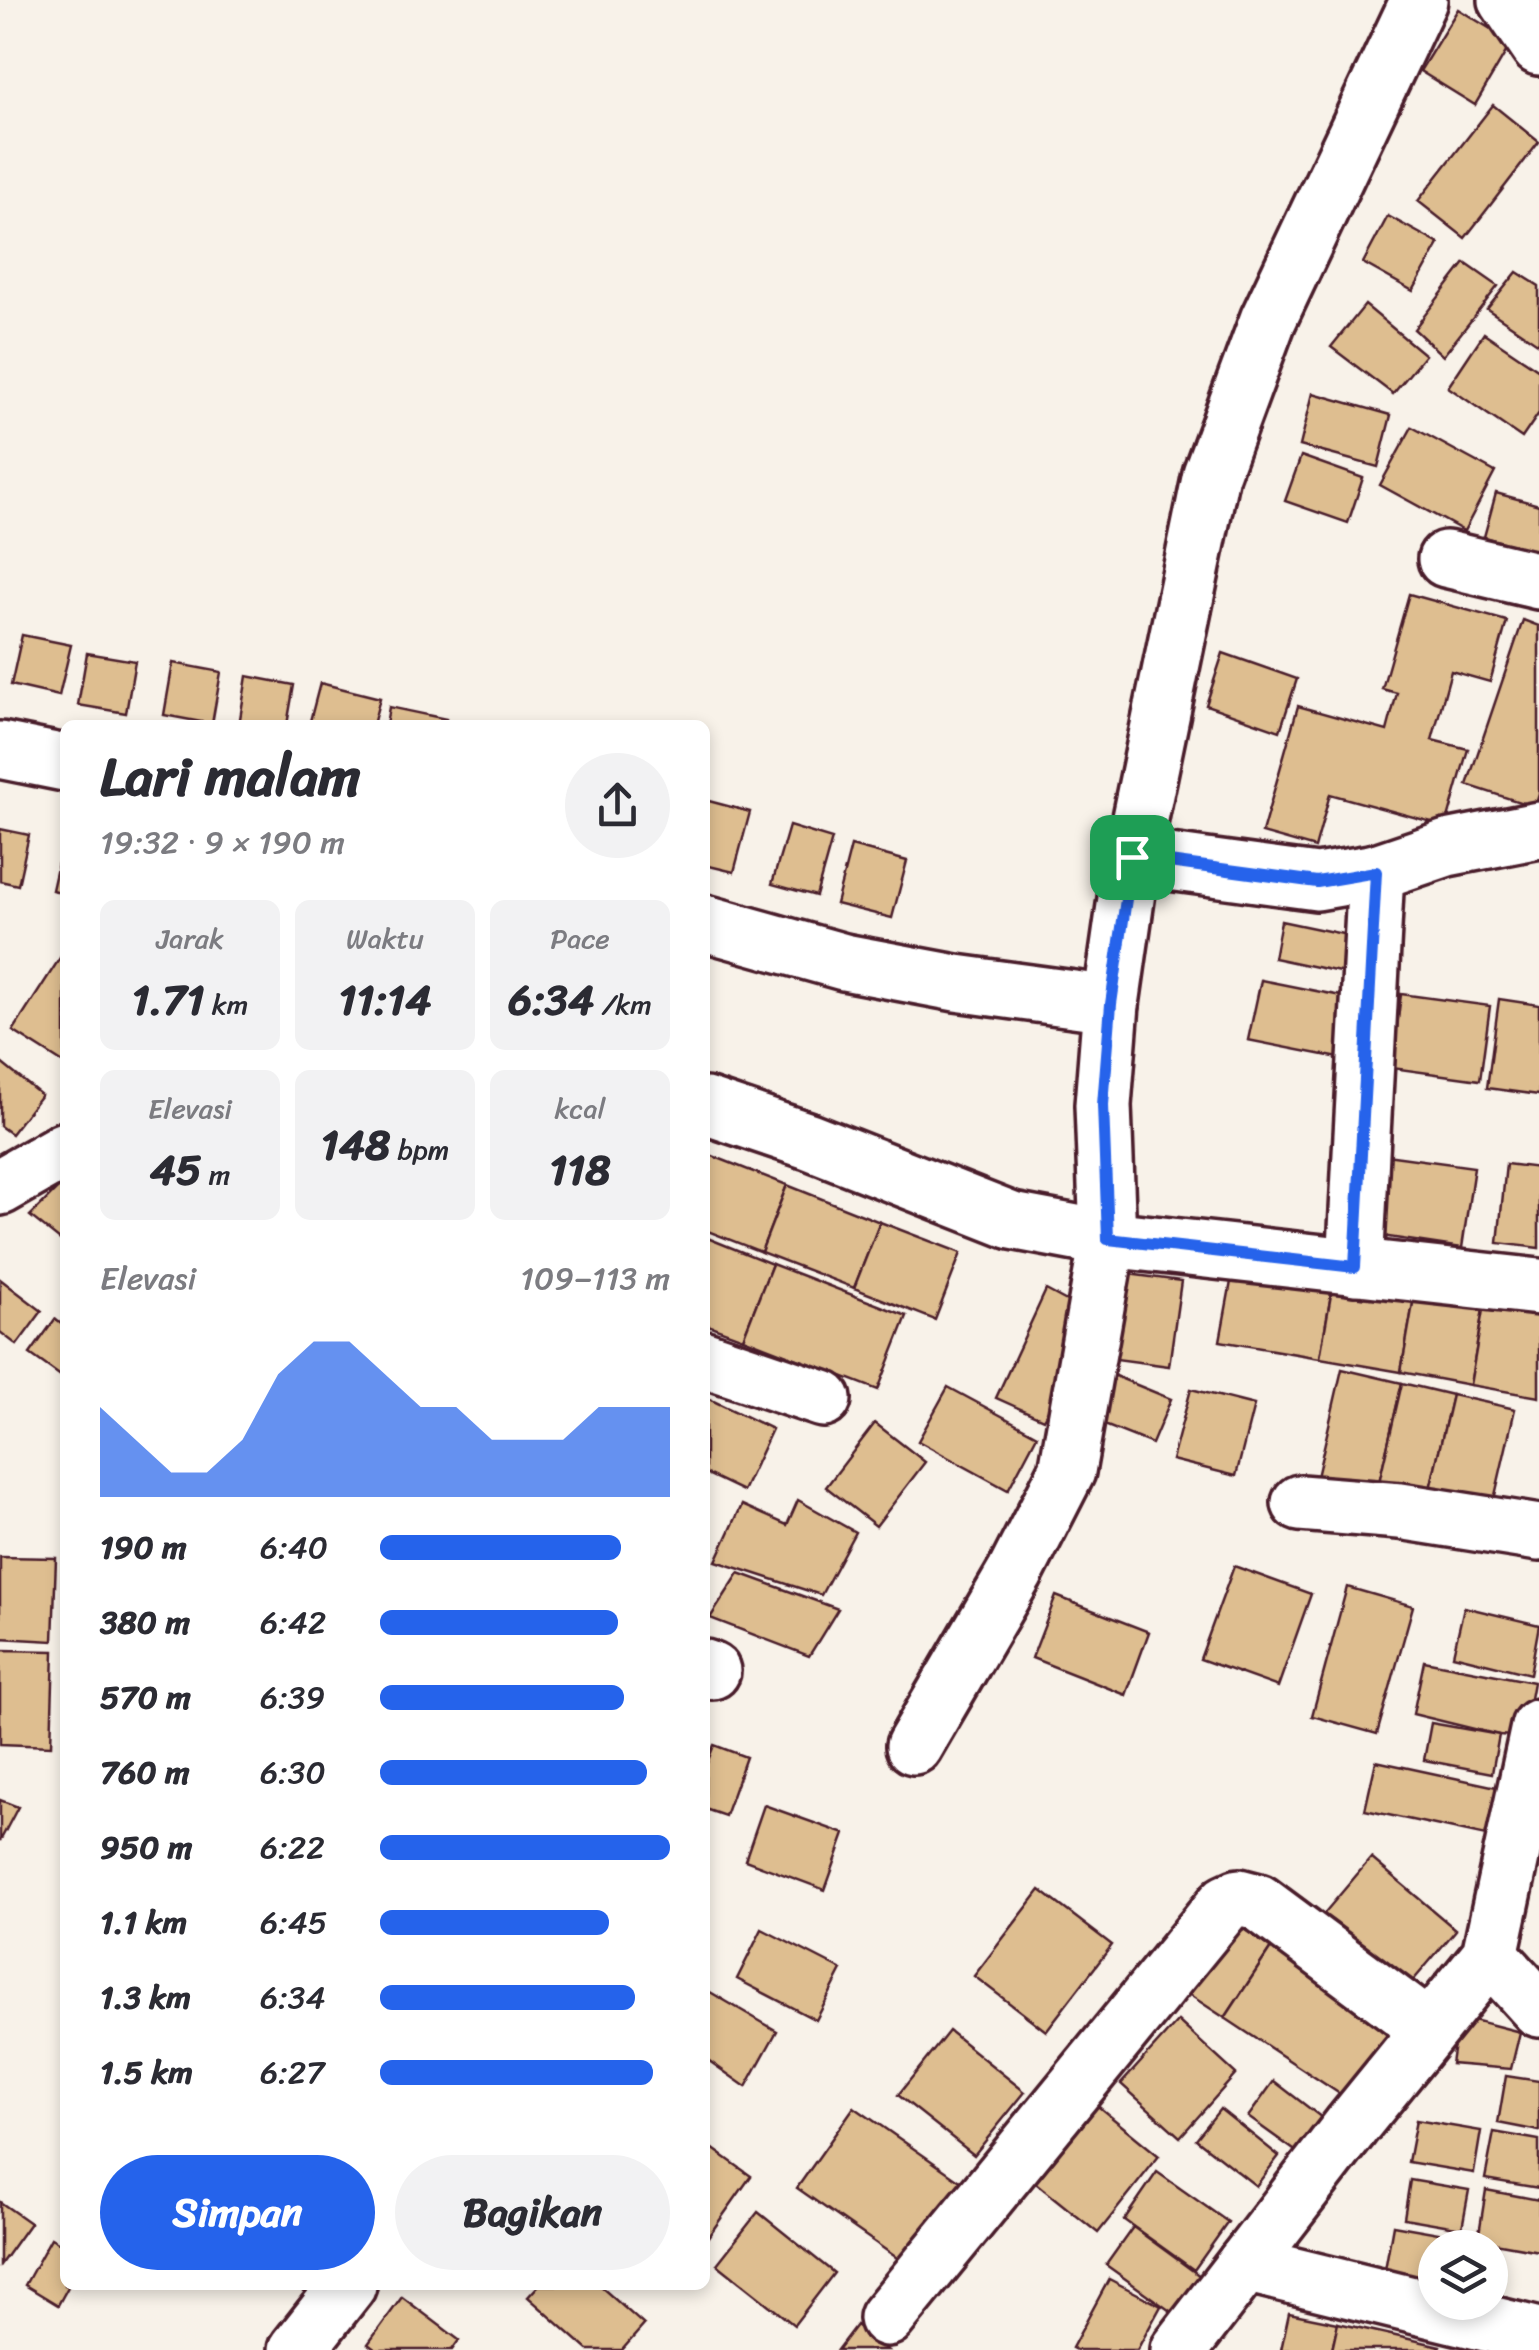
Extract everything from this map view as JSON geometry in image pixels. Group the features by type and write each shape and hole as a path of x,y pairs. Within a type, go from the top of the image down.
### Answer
{"street":[{"path":"914,1746 1015,1573 1066,1471 1108,1239 1103,1105 1111,1004 1132,857 1212,474 1268,320 1419,0"},
{"path":"1507,0 1539,47"},
{"path":"1446,559 1539,581"},
{"path":"0,750 60,762"},
{"path":"1132,857 1317,882 1376,872 1447,848 1539,830"},
{"path":"1355,1267 1376,872"},
{"path":"710,924 844,962 956,983 1111,1004"},
{"path":"710,1108 1012,1221 1108,1239 1539,1287"},
{"path":"0,1188 60,1153"},
{"path":"710,1362 823,1400"},
{"path":"1300,1502 1400,1511 1539,1533"},
{"path":"1179,2350 1490,1955 1539,1727"},
{"path":"887,2318 1226,1904 1240,1898 1258,1902 1429,2030"},
{"path":"1490,1955 1539,2009"},
{"path":"1245,2264 1539,2336"},
{"path":"298,2350 344,2290"}],"building":[{"path":"1458,9 1512,42 1475,105 1420,71"},
{"path":"1493,105 1539,142 1465,238 1418,201"},
{"path":"1388,216 1439,244 1413,291 1363,263"},
{"path":"1465,263 1498,286 1443,356 1414,329"},
{"path":"1517,272 1539,286 1539,344 1487,309"},
{"path":"1365,305 1425,355 1393,394 1331,347"},
{"path":"1484,333 1539,370 1539,413 1522,438 1448,387"},
{"path":"1313,393 1391,415 1378,467 1300,446"},
{"path":"1412,427 1495,472 1464,531 1380,485"},
{"path":"1301,456 1363,478 1348,523 1285,501"},
{"path":"1496,493 1539,505 1539,561 1525,557 1527,549 1484,537"},
{"path":"1409,594 1507,621 1490,682 1451,671 1432,740 1468,749 1446,826 1330,794 1315,848 1262,833 1298,706 1387,731 1397,693 1382,689"},
{"path":"1523,620 1539,626 1539,794 1535,807 1467,785"},
{"path":"22,635 71,645 59,696 11,685"},
{"path":"87,653 135,661 126,713 78,705"},
{"path":"1223,653 1297,679 1280,731 1206,705"},
{"path":"173,663 221,672 213,720 164,715"},
{"path":"247,676 294,685 288,720 240,720"},
{"path":"320,683 380,698 374,720 310,720"},
{"path":"389,707 446,719 446,720 387,720"},
{"path":"710,801 750,812 734,872 710,866"},
{"path":"789,826 832,839 816,896 772,884"},
{"path":"0,829 29,835 18,885 0,881"},
{"path":"851,846 907,861 892,918 836,904"},
{"path":"60,854 60,892 52,890"},
{"path":"1281,921 1357,937 1349,974 1274,958"},
{"path":"60,958 60,1061 13,1031"},
{"path":"1261,980 1351,998 1339,1058 1248,1040"},
{"path":"1401,994 1490,1006 1480,1080 1392,1068"},
{"path":"1499,999 1539,1005 1539,1095 1487,1088"},
{"path":"0,1062 41,1095 11,1134 0,1126"},
{"path":"710,1155 787,1185 761,1252 710,1232"},
{"path":"1386,1155 1474,1167 1462,1248 1375,1235"},
{"path":"1506,1164 1539,1168 1539,1248 1498,1243"},
{"path":"787,1185 880,1222 854,1288 761,1252"},
{"path":"60,1186 60,1240 30,1216"},
{"path":"880,1222 961,1253 935,1320 854,1288"},
{"path":"710,1239 772,1264 743,1338 710,1326"},
{"path":"1235,1260 1334,1277 1320,1358 1220,1341"},
{"path":"772,1264 907,1316 878,1390 743,1338"},
{"path":"1128,1274 1181,1281 1169,1366 1116,1359"},
{"path":"1334,1277 1415,1292 1401,1372 1320,1358"},
{"path":"0,1279 42,1311 17,1345 0,1332"},
{"path":"1046,1290 1089,1313 1087,1340 1043,1419 996,1398"},
{"path":"1415,1292 1484,1304 1470,1385 1401,1372"},
{"path":"1484,1304 1539,1313 1539,1397 1470,1385"},
{"path":"55,1319 60,1323 60,1375 30,1354"},
{"path":"1342,1369 1402,1383 1377,1491 1317,1477"},
{"path":"1110,1374 1171,1399 1152,1444 1092,1420"},
{"path":"1402,1383 1452,1395 1427,1502 1377,1491"},
{"path":"948,1387 1037,1435 1008,1490 918,1441"},
{"path":"1191,1389 1254,1405 1236,1476 1172,1460"},
{"path":"1452,1395 1515,1409 1490,1517 1427,1502"},
{"path":"710,1399 772,1429 743,1491 710,1475"},
{"path":"875,1423 925,1462 876,1526 826,1487"},
{"path":"798,1500 855,1532 821,1595 716,1561 742,1505 787,1525"},
{"path":"0,1557 56,1558 53,1641 0,1638"},
{"path":"1234,1566 1311,1594 1278,1687 1200,1659"},
{"path":"739,1573 838,1609 809,1656 710,1618"},
{"path":"1347,1587 1413,1606 1377,1734 1312,1716"},
{"path":"1056,1596 1149,1632 1126,1695 1032,1658"},
{"path":"1464,1607 1539,1625 1530,1674 1453,1655"},
{"path":"0,1650 54,1651 51,1746 0,1744"},
{"path":"1424,1661 1533,1682 1523,1737 1413,1714"},
{"path":"1431,1723 1499,1735 1492,1773 1424,1760"},
{"path":"714,1745 746,1757 725,1816 710,1811 710,1755"},
{"path":"1376,1761 1501,1788 1491,1837 1365,1810"},
{"path":"0,1800 18,1807 0,1841"},
{"path":"764,1805 845,1834 825,1890 745,1860"},
{"path":"1371,1858 1456,1930 1406,1989 1321,1917"},
{"path":"1040,1890 1112,1945 1046,2031 974,1976"},
{"path":"1223,1915 1271,1948 1225,2018 1176,1986"},
{"path":"762,1929 842,1970 816,2020 737,1979"},
{"path":"1271,1948 1401,2034 1355,2104 1225,2018"},
{"path":"710,1992 777,2031 746,2087 710,2062"},
{"path":"1458,2016 1520,2032 1511,2069 1451,2064"},
{"path":"1178,2021 1236,2074 1180,2137 1121,2084"},
{"path":"949,2031 1025,2092 974,2155 898,2095"},
{"path":"1506,2076 1539,2081 1539,2131 1498,2123"},
{"path":"1274,2081 1326,2121 1301,2155 1248,2117"},
{"path":"1094,2103 1159,2156 1098,2233 1032,2180"},
{"path":"854,2107 966,2185 910,2267 797,2188"},
{"path":"1220,2109 1279,2156 1256,2186 1196,2139"},
{"path":"1416,2120 1481,2131 1474,2173 1408,2162"},
{"path":"1494,2132 1539,2140 1539,2188 1485,2179"},
{"path":"710,2147 751,2176 710,2234"},
{"path":"1157,2172 1228,2222 1194,2270 1124,2220"},
{"path":"1410,2180 1469,2190 1462,2228 1404,2218"},
{"path":"1486,2190 1539,2200 1539,2251 1508,2245 1508,2230 1480,2230"},
{"path":"0,2202 30,2223 0,2265"},
{"path":"758,2212 834,2273 794,2325 717,2264"},
{"path":"1393,2225 1421,2230 1418,2230 1418,2299 1381,2292"},
{"path":"1133,2227 1200,2276 1173,2313 1106,2265"},
{"path":"51,2238 60,2243 60,2290 66,2290 58,2305 25,2285"},
{"path":"1109,2279 1161,2306 1137,2350 1072,2348"},
{"path":"534,2290 605,2290 644,2325 622,2350 588,2350 528,2297"},
{"path":"402,2297 459,2340 452,2350 376,2350 368,2344"},
{"path":"1289,2313 1338,2323 1332,2350 1281,2350"},
{"path":"1338,2323 1440,2346 1439,2350 1332,2350"},
{"path":"856,2325 887,2350 837,2350"}],"route":[{"path":"1132,857 1317,882 1376,872 1355,1267 1108,1239 1103,1105 1111,1004 1132,857"}]}
